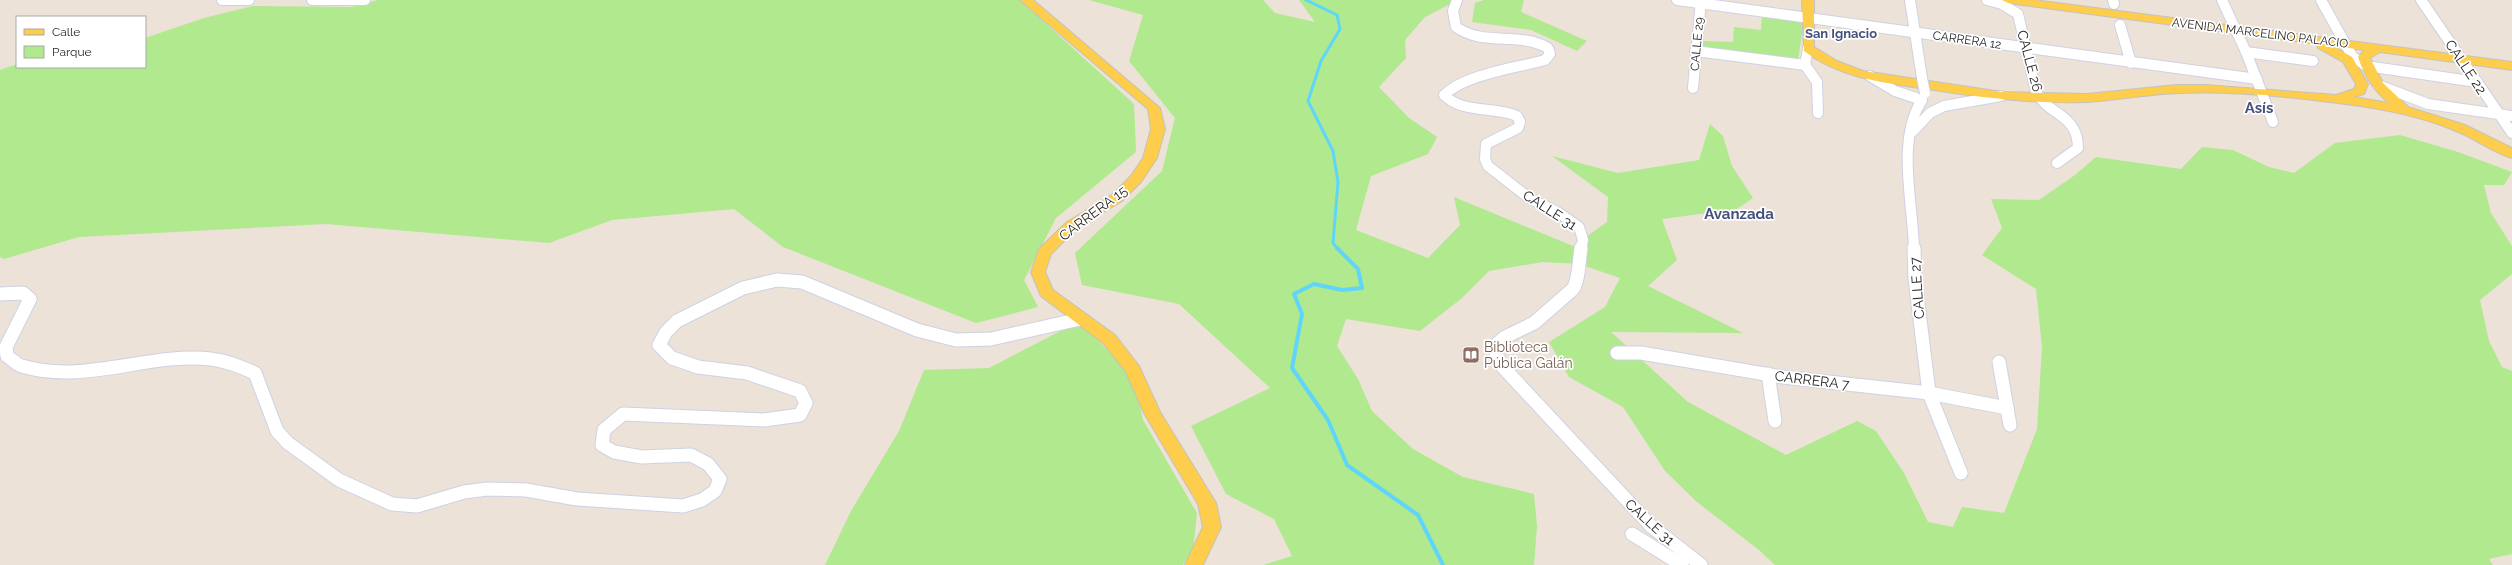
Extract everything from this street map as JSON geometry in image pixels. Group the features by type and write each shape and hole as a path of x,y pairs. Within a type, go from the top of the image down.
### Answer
{"main road":[{"name":"CARRERA 15","path":"1026,0 1154,108 1158,130 1150,158 1136,179 1117,198 1072,225 1044,252 1038,272 1046,293 1108,339 1133,370 1152,413 1207,503 1212,527 1194,565"},
{"path":"1808,0 1808,48 1820,59 1841,68 1870,76 2001,96 2038,97 2087,98 2176,89 2259,85 2407,111 2465,130 2512,154"},
{"name":"AVENIDA MARCELINO PALACIO","path":"2010,0 2512,66"},
{"path":"2302,38 2336,51 2352,65 2362,87 2355,94 2334,98"},
{"path":"2381,48 2365,54 2364,57 2366,66 2378,85 2388,97 2407,111"}],"street":[{"path":"222,0 249,0"},
{"path":"312,0 365,0"},
{"name":"CALLE 31","path":"1457,0 1453,11 1456,27 1467,35 1484,38 1537,42 1548,48 1550,54 1545,60 1498,72 1450,88 1444,95 1455,104 1501,109 1517,116 1520,122 1518,128 1486,144 1485,159 1488,166 1529,198 1559,213 1579,227 1583,240 1577,268 1577,284 1534,323 1505,337 1497,344 1496,353 1500,364 1650,526 1701,565"},
{"name":"CARRERA 12","path":"1677,0 1701,2 2131,63 2259,85"},
{"path":"1870,76 1895,91 1923,97 1922,78 1910,0"},
{"name":"CALLE 26","path":"1986,0 2002,4 2018,14 2024,48 2038,97 2070,120 2079,138 2078,148 2057,163"},
{"path":"2222,0 2246,52 2273,122"},
{"path":"2321,0 2344,43 2355,59 2366,66 2477,82"},
{"name":"CALLE 22","path":"2421,0 2512,133"},
{"name":"CALLE 29","path":"1693,88 1695,51 1701,2"},
{"path":"2120,25 2131,63"},
{"path":"1805,65 1808,48"},
{"path":"1695,51 1805,65 1815,74 1818,82 1818,113"},
{"path":"2246,52 2313,61"},
{"path":"2378,85 2428,104 2512,116"},
{"path":"1913,131 1930,114 1943,106 1980,102 2001,96"},
{"name":"CALLE 27","path":"1923,97 1913,114 1913,131 1906,176 1914,237 1921,339 1929,393 1961,473"},
{"path":"0,294 23,293 30,299 6,347 7,356 14,364 37,370 59,372 188,359 219,360 239,365 255,373 277,431 288,443 339,480 380,499 404,506 417,506 464,492 487,489 526,490 577,499 659,505 683,506 702,500 715,491 720,478 708,464 691,455 642,457 614,452 602,445 604,430 623,414 764,420 800,415 806,403 800,391 747,373 698,367 672,358 659,345 666,332 677,321 742,288 777,280 802,282 917,330 956,340 990,339 1080,319"},
{"name":"CARRERA 7","path":"1617,353 1641,353 1768,374 1929,393 2007,408"},
{"path":"1999,362 2010,425"},
{"path":"1768,374 1775,421"},
{"path":"1632,534 1682,565"}],"green space":[{"path":"378,0 1026,0 1030,9 1134,104 1136,152 1056,218 1024,280 1038,307 976,323 783,247 734,209 612,220 549,243 326,224 79,237 4,259 0,257 0,70 16,64 16,68 146,68 146,38 204,18 253,6 352,7"},
{"path":"1089,0 1263,0 1275,13 1315,22 1299,0 1458,0 1425,17 1405,40 1406,58 1379,87 1409,118 1437,137 1428,154 1371,176 1356,230 1428,258 1460,225 1454,197 1573,246 1607,222 1608,197 1552,156 1618,173 1699,160 1710,124 1723,136 1732,166 1753,198 1737,209 1662,219 1677,260 1648,286 1743,333 1611,332 1688,402 1786,455 1857,421 1876,431 1904,473 1928,522 1953,527 1962,507 2004,513 2037,429 2042,347 2036,289 1982,255 2002,228 1991,199 2039,200 2075,175 2096,157 2181,169 2202,147 2233,150 2269,167 2294,173 2335,143 2400,135 2458,152 2512,172 2504,185 2484,185 2491,213 2512,246 2512,274 2480,300 2489,341 2502,367 2512,371 2512,554 2489,559 2493,565 1775,565 1759,550 1697,502 1665,471 1623,407 1569,377 1549,342 1605,307 1620,278 1579,264 1543,262 1489,271 1462,298 1420,331 1346,319 1337,346 1358,379 1372,411 1413,449 1463,477 1534,494 1537,526 1534,565 1263,565 1292,556 1274,519 1226,494 1191,426 1270,388 1179,304 1082,285 1075,253 1162,171 1175,118 1129,61 1143,15"},
{"path":"1484,0 1524,0 1521,12 1587,41 1577,51 1531,30 1472,22 1475,3"},
{"path":"1762,15 1804,21 1798,60 1701,50 1703,41 1733,42 1734,27 1761,30"},
{"path":"1068,327 1086,327 1135,380 1143,420 1197,513 1193,551 1183,565 825,565 851,511 899,431 924,370 989,368"}],"waterway":[{"path":"1306,0 1337,15 1340,29 1321,61 1308,101 1333,151 1338,182 1333,243 1338,249"},
{"path":"1338,249 1358,269 1362,288 1342,290 1314,284 1294,294 1302,314 1292,368 1328,420 1347,465 1418,515 1443,565"}],"place":[{"name":"Biblioteca Pública Galán","path":"1471,355"}],"district":[{"name":"San Ignacio","path":"1841,33"},
{"name":"Asís","path":"2259,108"},
{"name":"Avanzada","path":"1739,214"}]}
